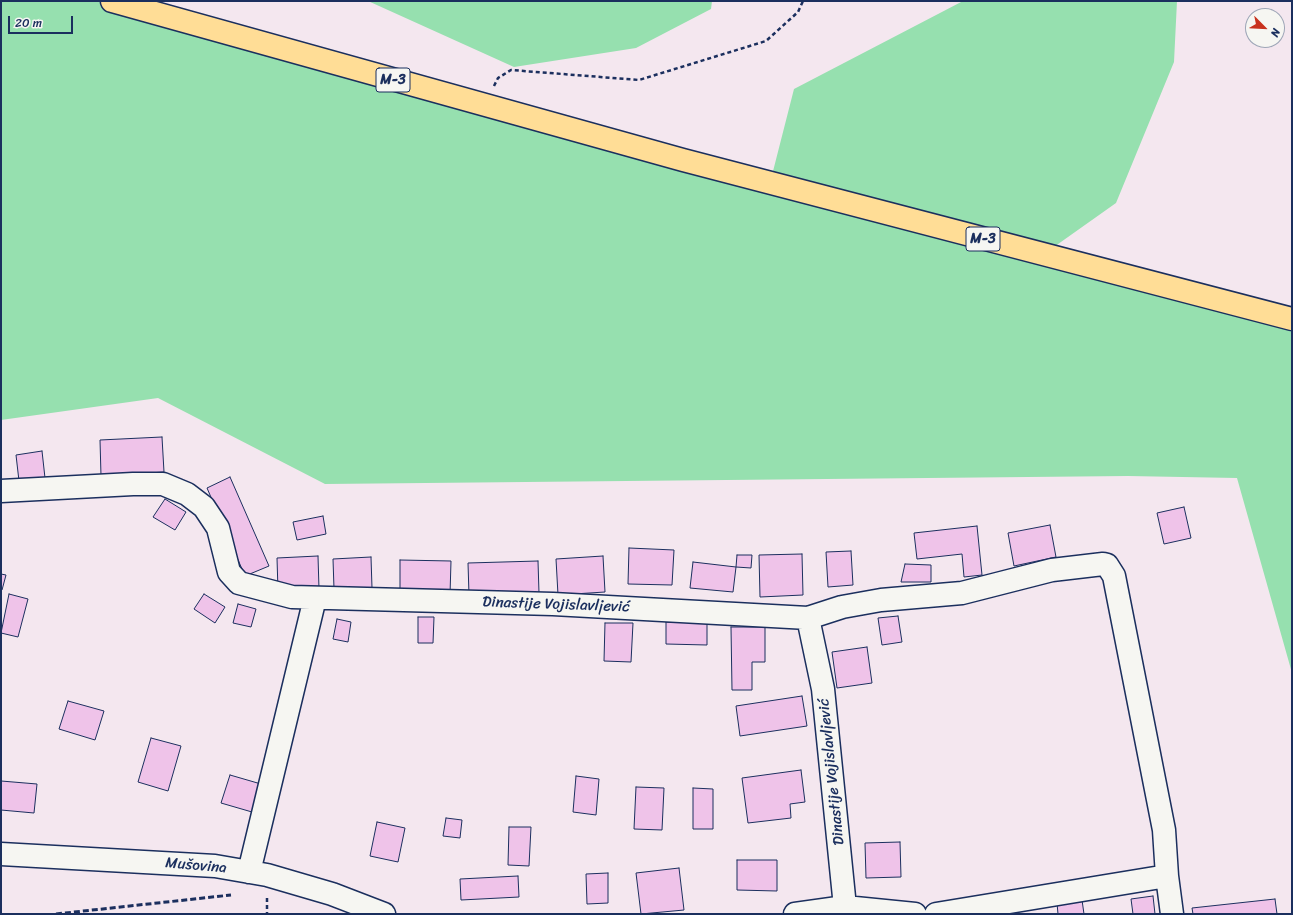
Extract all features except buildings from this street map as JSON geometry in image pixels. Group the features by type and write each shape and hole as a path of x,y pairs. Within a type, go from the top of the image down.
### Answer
{"main road":[{"name":"M-3","path":"112,1 486,106 865,208 1292,319"}],"street":[{"name":"Dinastije Vojislavljević","path":"1,491 133,484 163,484 187,494 204,506 218,528 229,572 239,583 292,597 553,604 808,618 823,689 845,906"},
{"path":"808,618 842,608 882,600 962,593 1052,570 1103,564 1107,565 1114,576 1164,830 1167,876 1172,914"},
{"path":"249,872 314,598"},
{"name":"Mušovina","path":"1,854 215,866 249,872 332,894 384,914"},
{"path":"936,914 1167,876"},
{"path":"795,914 845,906 915,914"}],"path":[{"path":"486,106 498,78 511,70 639,80 766,41 798,12 803,1"}],"green space":[{"path":"1,1 119,1 770,183 794,89 963,1 1177,1 1174,62 1116,203 1044,254 1292,317 1292,673 1237,478 1128,476 325,484 158,398 1,420"},
{"path":"368,1 712,1 711,9 636,48 514,67"}],"railway":[{"path":"56,914 231,895"}]}
